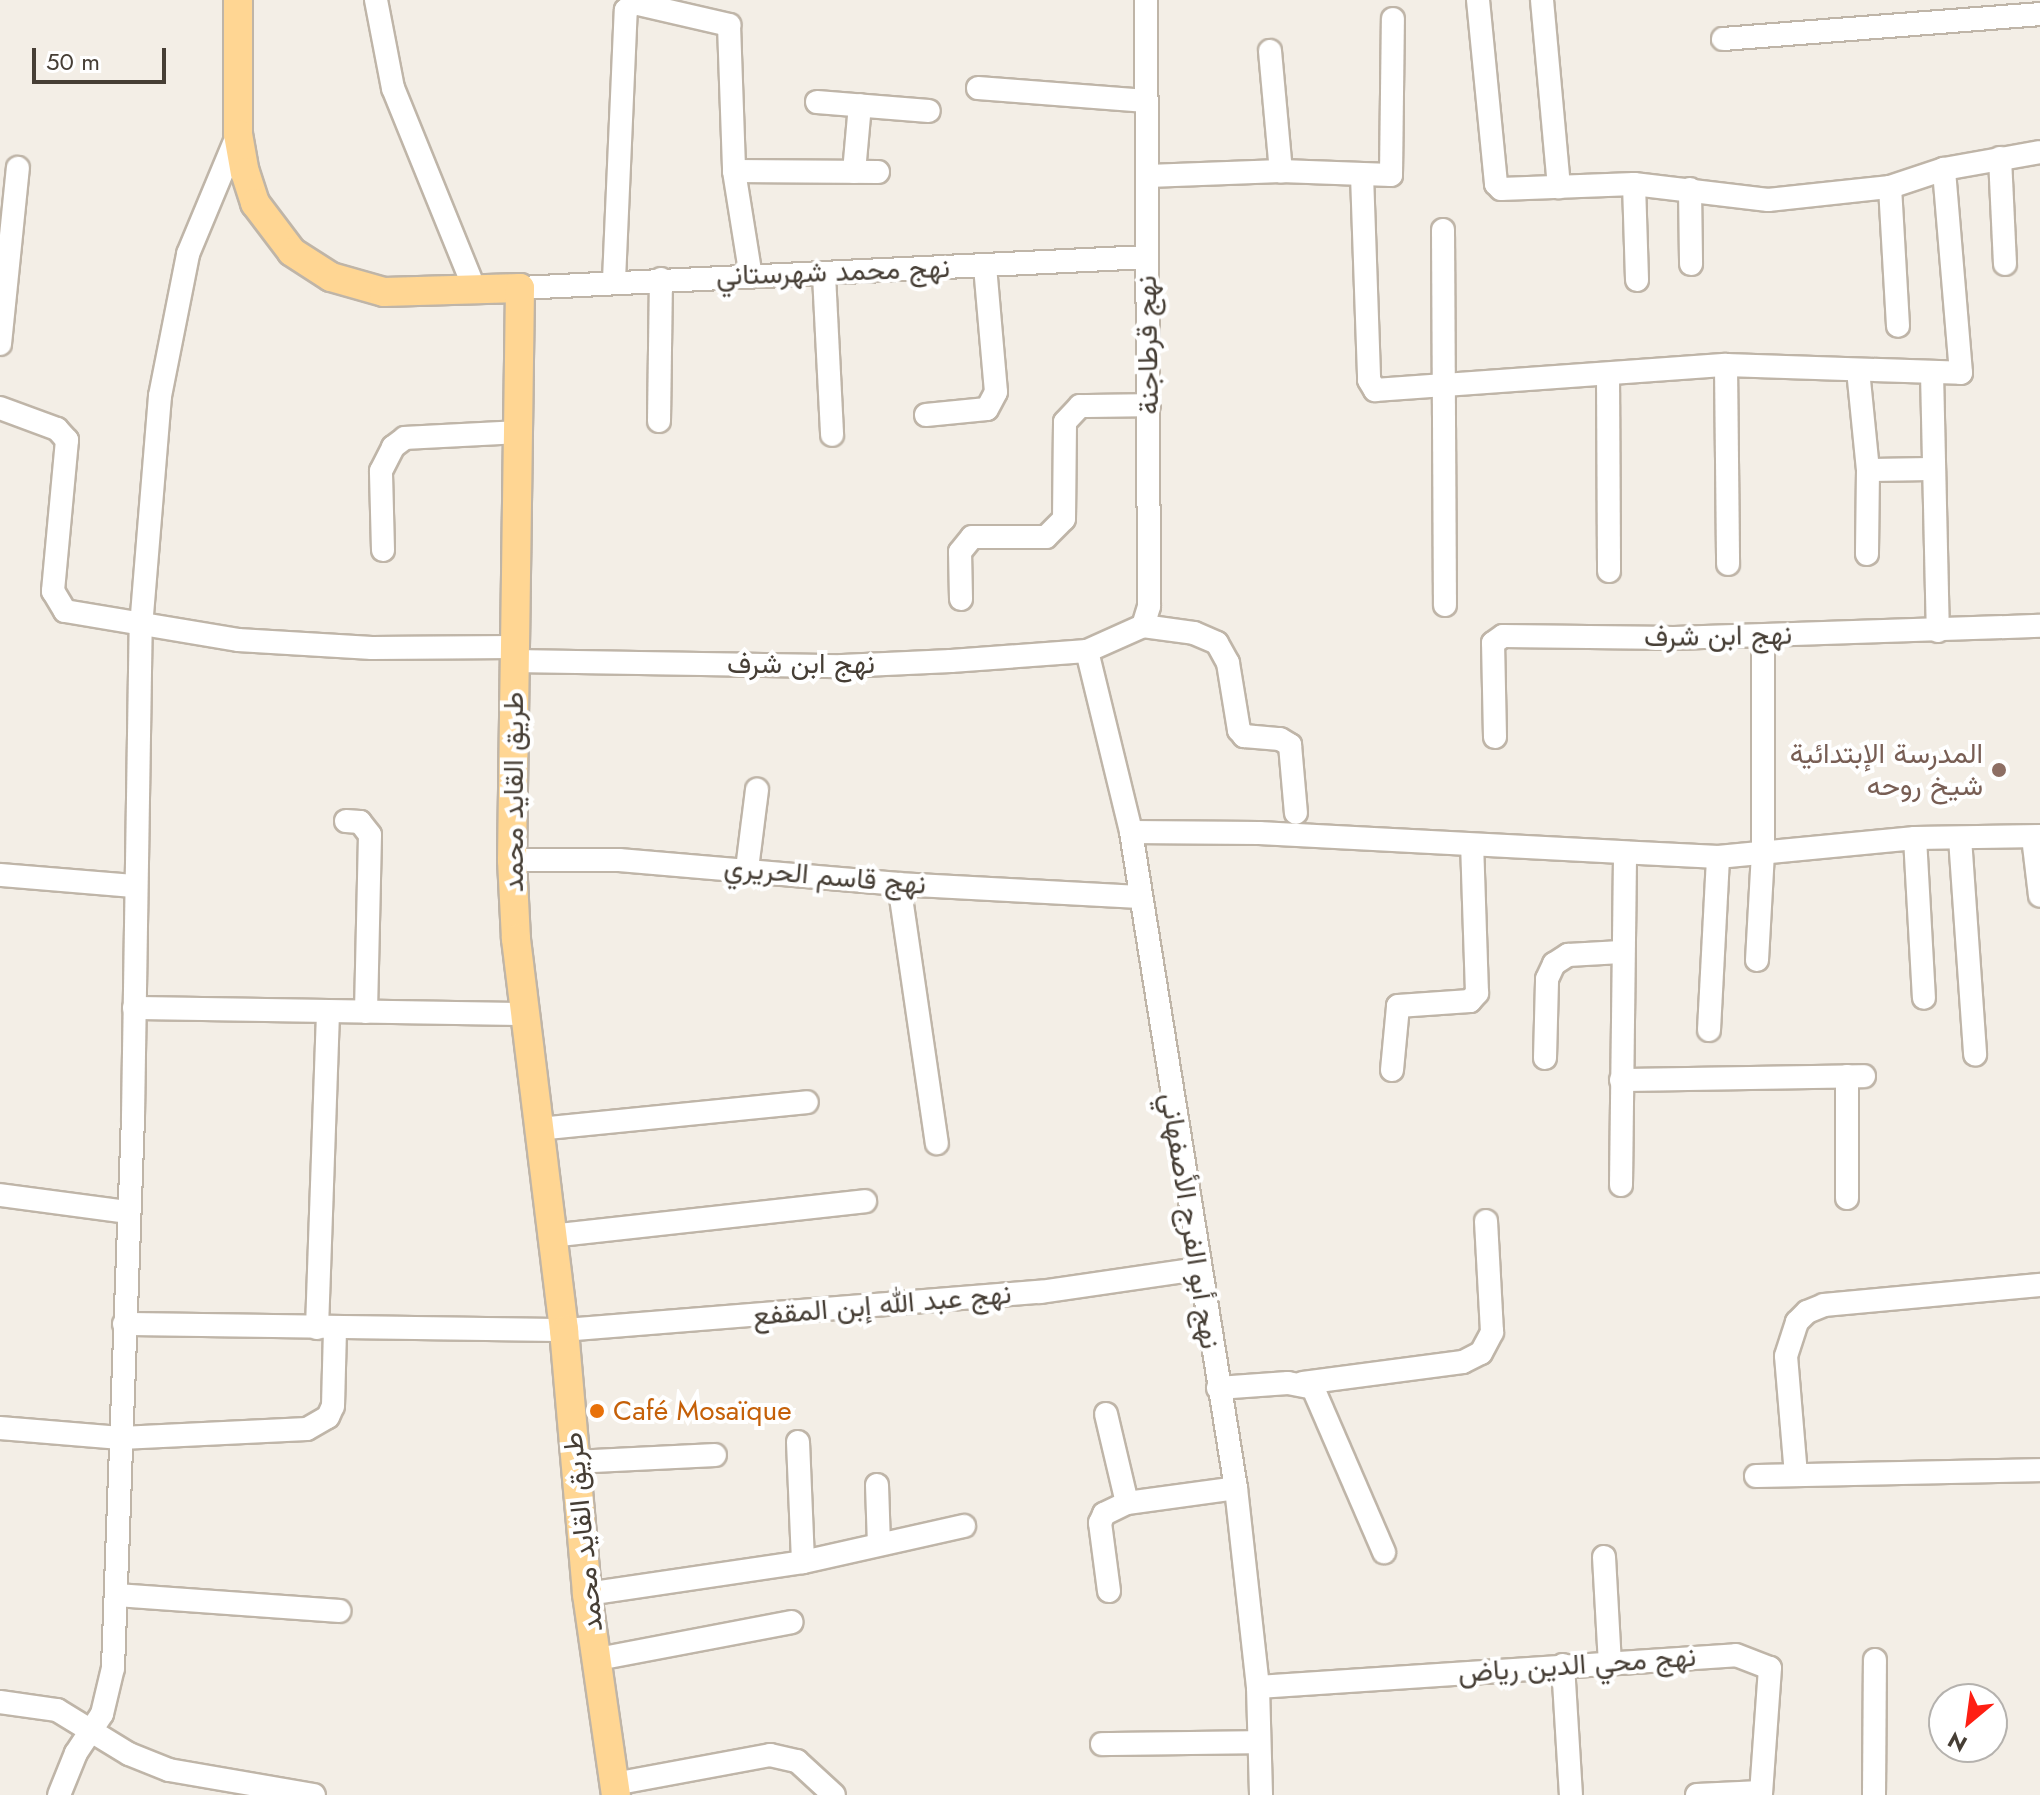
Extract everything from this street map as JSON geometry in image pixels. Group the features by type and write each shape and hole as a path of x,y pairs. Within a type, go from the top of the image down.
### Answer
{"main road":[{"path":"238,0 238,134 255,203 278,236 308,263 358,288 476,292 520,288"},
{"name":"طريق القايد محمد","path":"520,288 512,860 524,1014 564,1330 587,1594 615,1790"}],"street":[{"path":"376,0 393,88 476,292"},
{"name":"نهج قرطاجنة","path":"1143,626 1149,606 1146,0"},
{"path":"1478,0 1496,184 1501,189 1634,184 1768,200 1890,187 1944,169 2040,152"},
{"path":"1542,0 1559,187"},
{"path":"614,280 626,10 634,3 729,25 734,171 751,277"},
{"path":"1723,39 2040,14"},
{"path":"1148,176 1281,171 1389,175 1395,168 1393,19"},
{"path":"1270,51 1281,171"},
{"path":"978,88 1146,101"},
{"path":"817,102 929,111"},
{"path":"854,172 860,105"},
{"path":"59,1795 109,1697 117,1595 134,1008 141,627 168,346 193,239 238,134"},
{"path":"2000,158 2005,264"},
{"path":"0,344 4,270 18,168"},
{"path":"1362,175 1370,385 1375,390 1726,365 1961,373 1944,169"},
{"path":"734,171 878,172"},
{"path":"1634,184 1637,280"},
{"path":"1890,187 1898,326"},
{"path":"1690,189 1691,264"},
{"path":"1443,230 1448,383 1445,605"},
{"name":"نهج محمد شهرستاني","path":"520,288 614,280 824,275 1147,257"},
{"path":"926,415 987,409 996,392 985,265"},
{"path":"824,275 832,435"},
{"path":"659,421 661,279"},
{"path":"1726,365 1728,564"},
{"path":"1858,370 1868,470 1867,554"},
{"path":"1932,373 1938,631"},
{"path":"1608,374 1609,571"},
{"path":"961,599 960,552 972,537 1046,537 1064,519 1065,422 1080,406 1149,405"},
{"name":"نهج ابن شرف","path":"0,408 57,429 67,440 56,601 74,614 141,627 309,645 842,666 1087,651"},
{"path":"383,550 381,471 393,447 405,438 519,432"},
{"path":"1868,470 1934,469"},
{"path":"1087,651 1143,626 1194,633 1217,643 1228,663 1239,730 1244,736 1280,739 1290,745 1296,813"},
{"name":"نهج ابن شرف","path":"1495,737 1493,643 1503,636 1763,636 2040,626"},
{"path":"1757,960 1763,854 1763,636"},
{"name":"نهج أبو الفرج الأصفهاني","path":"1087,651 1131,832 1138,897 1236,1488 1258,1687 1261,1795"},
{"path":"747,869 757,790"},
{"path":"346,821 360,822 370,835 366,1012"},
{"path":"1131,832 1718,857 1915,838 2036,836 2040,896"},
{"path":"1915,838 1924,998"},
{"path":"1960,838 1975,1054"},
{"path":"1392,1070 1398,1006 1470,1001 1477,993 1472,845"},
{"path":"1621,1185 1621,952 1625,855"},
{"path":"1709,1030 1718,857"},
{"name":"نهج قاسم الحريري","path":"512,860 619,860 899,884 1138,897"},
{"path":"0,875 135,886"},
{"path":"899,884 937,1143"},
{"path":"1545,1058 1547,979 1554,964 1568,955 1621,952"},
{"path":"134,1008 524,1014"},
{"path":"0,1428 121,1438 288,1432 319,1424 333,1406 326,1329 328,1013"},
{"path":"1621,1080 1855,1076 1847,1198"},
{"path":"538,1129 807,1102"},
{"path":"0,1195 127,1212"},
{"path":"550,1236 865,1201"},
{"path":"1218,1388 1303,1383 1463,1362 1481,1353 1492,1332 1486,1221"},
{"name":"نهج عبد الله إبن المقفع","path":"124,1324 564,1330 1040,1292 1198,1269"},
{"path":"1796,1475 1786,1356 1797,1322 1807,1312 1824,1305 2040,1285"},
{"path":"1303,1383 1322,1401 1384,1552"},
{"path":"1106,1414 1127,1503"},
{"path":"798,1442 803,1562"},
{"path":"574,1462 715,1455"},
{"path":"1756,1476 2040,1470"},
{"path":"877,1485 879,1544"},
{"path":"1109,1591 1100,1523 1104,1514 1127,1503 1236,1488"},
{"path":"587,1594 803,1562 964,1526"},
{"path":"1604,1557 1610,1664"},
{"path":"117,1595 339,1611"},
{"path":"598,1659 792,1622"},
{"name":"نهج محي الدين رياض","path":"1258,1687 1736,1655 1770,1668 1761,1794"},
{"path":"1874,1795 1875,1660"},
{"path":"1563,1665 1571,1795"},
{"path":"0,1702 57,1710 91,1731 169,1770 314,1795"},
{"path":"1102,1744 1259,1742"},
{"path":"615,1790 770,1755 797,1761 834,1795"},
{"path":"1697,1795 1761,1794"}],"place":[{"name":"المدرسة الإبتدائية شيخ روحه","path":"1999,770"},
{"name":"Café Mosaïque","path":"597,1411"}]}
